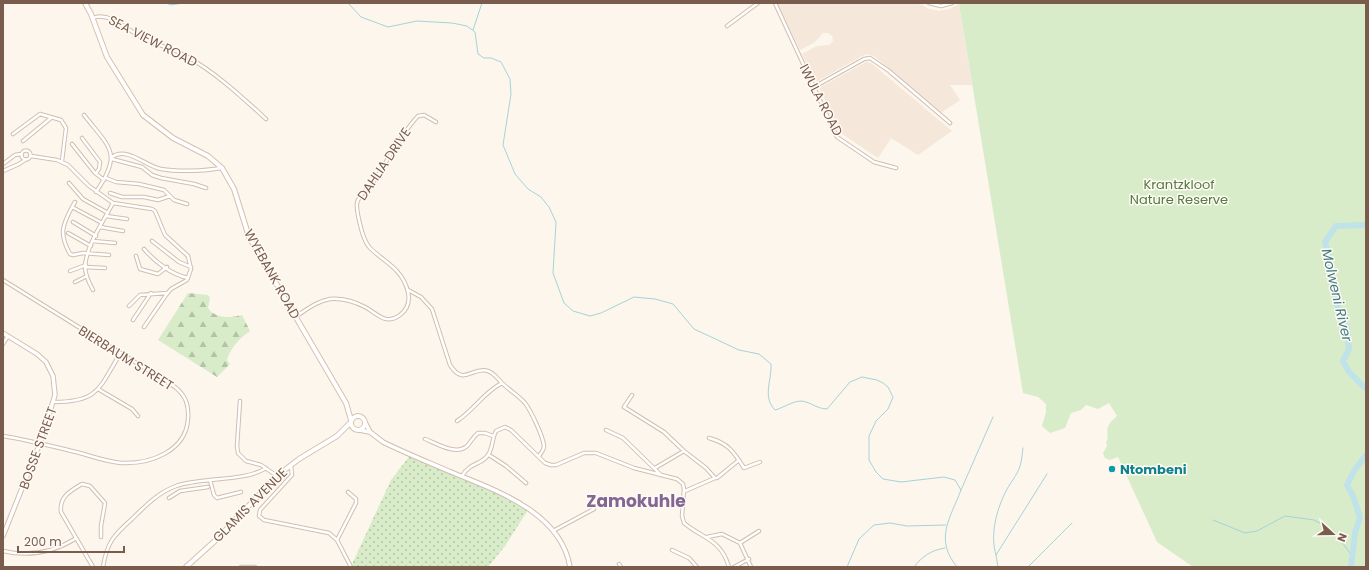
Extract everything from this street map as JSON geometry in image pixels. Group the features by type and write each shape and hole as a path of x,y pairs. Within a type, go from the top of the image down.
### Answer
{"main road":[{"name":"WYEBANK ROAD","path":"85,3 93,18 107,57 143,115 174,138 208,156 222,168 234,189 249,237 346,403 358,415"},
{"name":"WYEBANK ROAD","path":"346,403 351,422"},
{"path":"358,415 363,417 365,422 364,427 357,430 351,422 354,416 358,415"},
{"name":"GLAMIS AVENUE","path":"338,436 351,422"},
{"name":"GLAMIS AVENUE","path":"186,567 222,534 277,476 290,465 338,436 357,430"}],"street":[{"path":"727,26 758,3"},
{"name":"IWULA ROAD","path":"775,3 838,137 874,162 896,168"},
{"path":"928,3 942,6 952,3"},
{"name":"SEA VIEW ROAD","path":"93,18 100,16 107,17 143,38 168,47 186,56 233,90 266,119"},
{"path":"814,87 864,59 870,58 889,71 950,123"},
{"path":"13,134 38,115 61,120 66,128 62,161"},
{"path":"84,115 109,146 112,158 105,179 96,192"},
{"name":"DAHLIA DRIVE","path":"408,289 395,269 368,245 362,230 357,203 362,194 372,184 393,148 418,116 424,115 436,122"},
{"path":"23,141 51,118"},
{"path":"82,138 100,162 100,169 96,173"},
{"path":"72,144 96,173 105,179 116,182 139,184 164,190 174,200 187,204"},
{"path":"3,164 7,163 15,155 21,154 26,150 31,156 62,161 76,171 96,192 113,203 148,207 155,211 162,230 168,239 188,256 191,267 188,278 168,293 144,327"},
{"path":"21,154 22,158 25,160"},
{"path":"112,158 120,154 134,157 160,169 222,168"},
{"path":"3,171 29,159 31,156"},
{"path":"112,158 142,167 152,175 161,178 194,184 206,188"},
{"path":"6,169 7,163"},
{"path":"69,183 83,199 107,215 127,219"},
{"path":"110,193 122,197 144,197 158,200 170,196"},
{"path":"75,202 62,230 64,244 71,255 83,253 109,255"},
{"path":"93,290 87,276 85,266 93,241 113,203"},
{"path":"72,207 102,223"},
{"path":"72,222 96,236"},
{"path":"100,228 123,231"},
{"path":"68,233 91,246"},
{"path":"93,241 115,243"},
{"path":"152,241 179,262 191,267"},
{"path":"144,249 180,276 188,278"},
{"path":"136,256 138,266 144,271 158,274 167,267"},
{"path":"70,271 85,266 105,268"},
{"path":"75,282 87,276"},
{"name":"BIERBAUM STREET","path":"3,280 174,388 185,397 188,406 188,422 185,434 181,441 170,451 160,456 125,463 3,436"},
{"path":"295,317 320,302 335,299 352,302 364,307 380,318 396,318 402,314 407,306 408,289 421,297 432,309 450,366 454,372 466,376 481,370 487,371 524,402 531,413 544,445 543,451 538,456"},
{"path":"128,306 140,295 151,293 168,293"},
{"path":"133,320 151,293"},
{"name":"BOSSE STREET","path":"3,333 37,354 46,362 55,384 54,402 40,443 3,536"},
{"path":"3,344 8,336"},
{"path":"54,402 86,399 98,389 120,354"},
{"path":"457,421 471,412 489,390 502,383"},
{"path":"98,389 132,410 138,416"},
{"path":"632,395 624,407 664,432 716,478"},
{"path":"240,401 237,451 246,461 266,468 277,476"},
{"path":"365,422 370,432"},
{"path":"462,476 470,465 484,460 489,455 493,436 499,428 508,428 545,462 553,466 584,453 596,453 634,468 677,479 683,484 684,490 682,516 684,523 707,536 724,554 729,567"},
{"path":"357,430 370,432 388,444 509,497 539,518 553,530 566,553 570,567"},
{"path":"606,430 623,438 661,475"},
{"path":"425,439 457,450 467,446 478,433 493,436"},
{"path":"709,438 722,441 744,468 760,462"},
{"path":"655,468 684,451"},
{"path":"489,455 506,466 526,483"},
{"path":"684,490 716,478 739,460"},
{"path":"290,465 292,475 260,510 259,516 264,520 331,534 337,540 351,567"},
{"path":"103,567 110,542 142,508 168,489 254,473 266,468"},
{"path":"210,480 214,494 217,498 241,492"},
{"path":"93,567 63,518 60,505 68,494 84,484 90,486 105,503 101,526 101,537"},
{"path":"169,498 180,491 208,487"},
{"path":"337,540 356,503 356,499 348,492"},
{"path":"553,530 594,509"},
{"path":"740,542 759,531"},
{"path":"707,536 722,534 740,542 752,567"},
{"path":"3,551 22,555 35,554 58,547 75,539"},
{"path":"672,550 688,558 697,567"},
{"path":"734,567 749,559"},
{"path":"619,564 622,567"},
{"path":"241,567 255,567"}],"shaded area":[{"path":"777,3 919,3 929,9 939,11 949,9 959,4 972,85 950,85 960,100 941,113 874,56 868,54 816,82 802,54 817,46 829,45 833,41 832,36 828,33 823,33 815,42 800,50"},
{"path":"866,62 871,63 952,131 918,155 891,138 878,158 842,134 819,88"}],"green space":[{"name":"Krantzkloof Nature Reserve","path":"1366,3 1366,567 1193,567 1157,542 1118,457 1110,460 1105,458 1103,453 1107,446 1106,443 1109,424 1117,416 1109,403 1098,409 1086,405 1081,410 1071,413 1065,428 1050,433 1042,426 1046,412 1046,404 1038,397 1023,393 959,4"},
{"path":"188,293 208,295 210,298 208,308 211,312 219,316 233,317 242,315 250,331 233,347 227,360 230,364 217,377 158,340"},
{"path":"411,454 500,493 528,510 505,546 488,567 352,567 391,480"}],"waterway":[{"path":"167,3 170,5 184,3"},
{"path":"348,3 361,17 388,27 417,21 452,23 467,26 475,32 478,54 484,58 491,58 501,62 510,79 511,94 503,145 515,174 528,189 541,197 549,207 556,222 553,273 564,303 573,311 590,316 601,313 634,297 655,299 673,304 694,329 739,350 759,354 771,364 768,394 771,405 775,410 798,401 827,409 850,382 862,377 877,380 888,387 893,397 888,409 876,421 869,436 869,460 876,472 883,479 901,482 944,477 955,480 961,490 949,520 945,538 946,547 950,557 957,567"},
{"path":"473,30 482,3"},
{"name":"Molweni River","path":"1366,225 1336,226 1325,242 1335,285 1337,305 1347,328 1349,349 1343,361 1349,372 1366,389"},
{"path":"961,490 993,417"},
{"path":"996,555 994,547 994,532 999,508 1005,493 1019,470 1023,448"},
{"name":"Molweni River","path":"1351,567 1355,533 1360,517 1353,496 1347,485 1354,471 1366,455"},
{"path":"998,567 996,555 1047,474"},
{"path":"1213,520 1245,533 1257,531 1285,516 1314,520 1334,531 1352,556"},
{"path":"847,567 859,539 874,525 890,523 907,526 946,525"},
{"path":"1028,567 1072,523"},
{"path":"914,567 928,554 945,548"}],"place":[{"name":"Ntombeni","path":"1112,469"}],"district":[{"name":"Zamokuhle","path":"636,501"}]}
